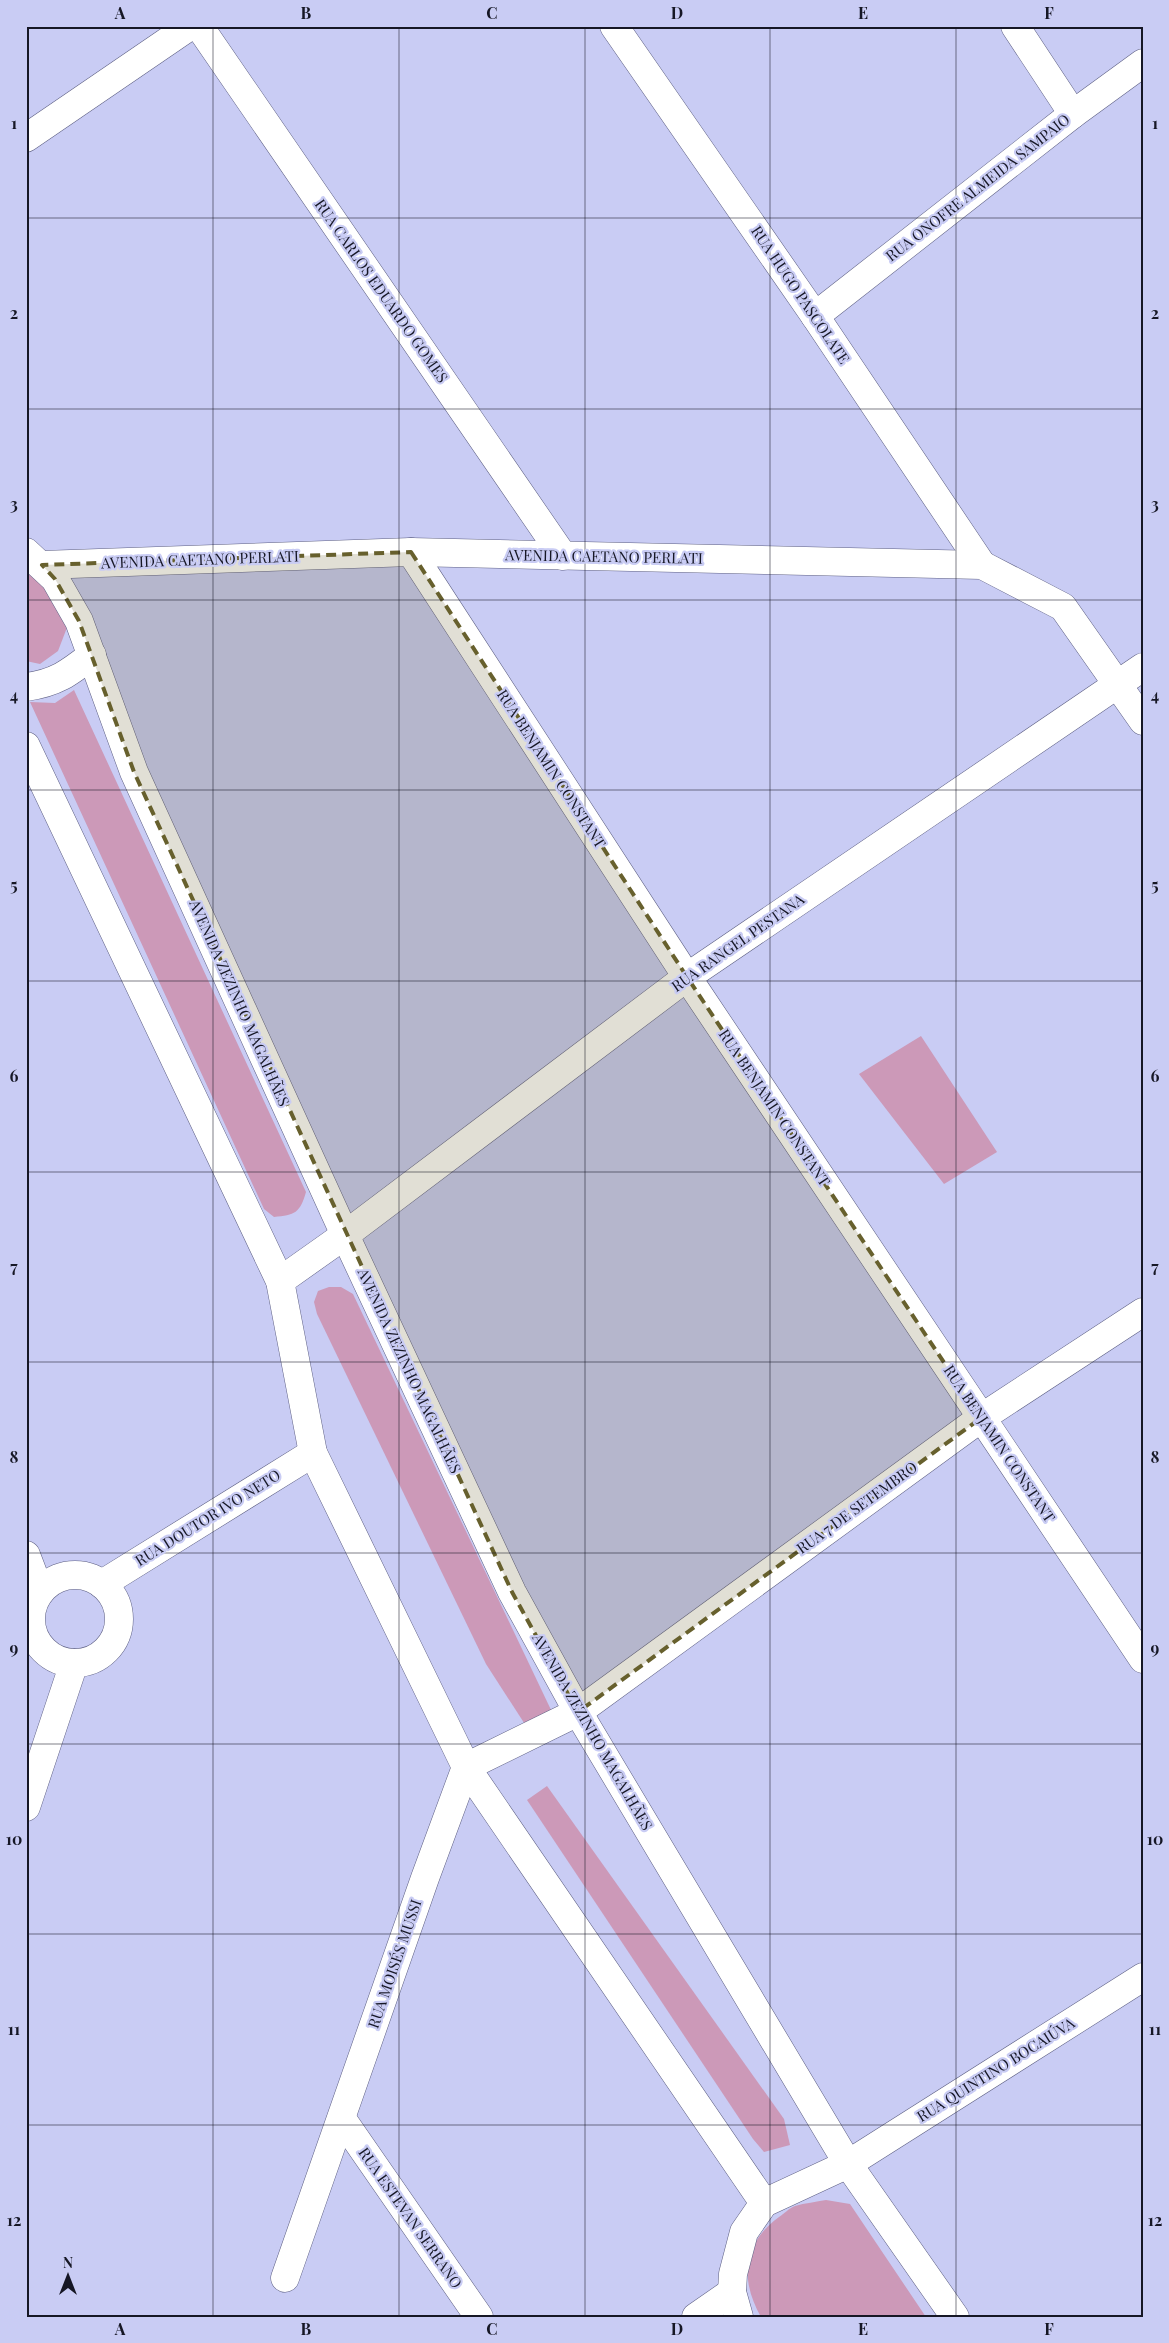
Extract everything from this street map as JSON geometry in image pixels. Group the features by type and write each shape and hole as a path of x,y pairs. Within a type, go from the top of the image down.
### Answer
{"street":[{"path":"26,138 190,26"},
{"name":"RUA CARLOS EDUARDO GOMES","path":"199,26 563,556"},
{"name":"RUA HUGO PASCOLATE","path":"614,26 815,316 982,565"},
{"path":"1015,26 1073,114"},
{"name":"RUA ONOFRE ALMEIDA SAMPAIO","path":"815,316 1073,114 1143,63"},
{"name":"AVENIDA CAETANO PERLATI","path":"34,558 411,552 982,565 1063,608 1143,721"},
{"name":"RUA BENJAMIN CONSTANT","path":"411,552 687,977 1143,1659"},
{"name":"AVENIDA ZEZINHO MAGALHÃES","path":"34,558 55,579 68,599 92,655 134,772 345,1235 512,1592 578,1712 848,2164 956,2317"},
{"path":"26,687 47,684 66,676 92,655"},
{"name":"RUA RANGEL PESTANA","path":"280,1281 345,1235 687,977 1143,667"},
{"path":"26,746 280,1281 313,1453 466,1767 764,2203"},
{"name":"RUA 7 DE SETEMBRO","path":"578,1712 981,1418 1143,1312"},
{"name":"RUA DOUTOR IVO NETO","path":"102,1584 313,1453"},
{"path":"26,1555 40,1592"},
{"path":"83,1576 102,1584 111,1594 117,1606 119,1620 117,1634 110,1645 100,1655 88,1661 60,1660 48,1654 38,1644 31,1618 34,1604 40,1592 50,1583 62,1577 83,1576"},
{"path":"26,1807 74,1662"},
{"path":"466,1767 578,1712"},
{"name":"RUA MOISÉS MUSSI","path":"285,2278 425,1878 466,1767"},
{"name":"RUA QUINTINO BOCAIÚVA","path":"848,2164 1143,1977"},
{"name":"RUA ESTEVAN SERRANO","path":"342,2119 479,2317"},
{"path":"696,2317 736,2304 733,2274 744,2232 764,2203 848,2164"}],"highlighted area":[{"path":"411,552 687,977 981,1418 578,1712 512,1592 134,772 79,621 55,579 42,565"}],"shaded area":[{"path":"26,573 50,585 68,625 58,651 40,664 26,661"},
{"path":"74,690 306,1192 299,1209 292,1214 274,1217 264,1209 30,702 55,703"},
{"path":"921,1036 997,1152 944,1184 859,1074"},
{"path":"329,1287 341,1287 353,1294 552,1712 528,1729 486,1664 317,1314 314,1302 318,1291"},
{"path":"547,1786 784,2119 790,2145 764,2152 753,2139 527,1800"},
{"path":"826,2200 850,2204 926,2317 761,2317 754,2303 748,2276 748,2263 758,2239 779,2217 793,2207"}]}
